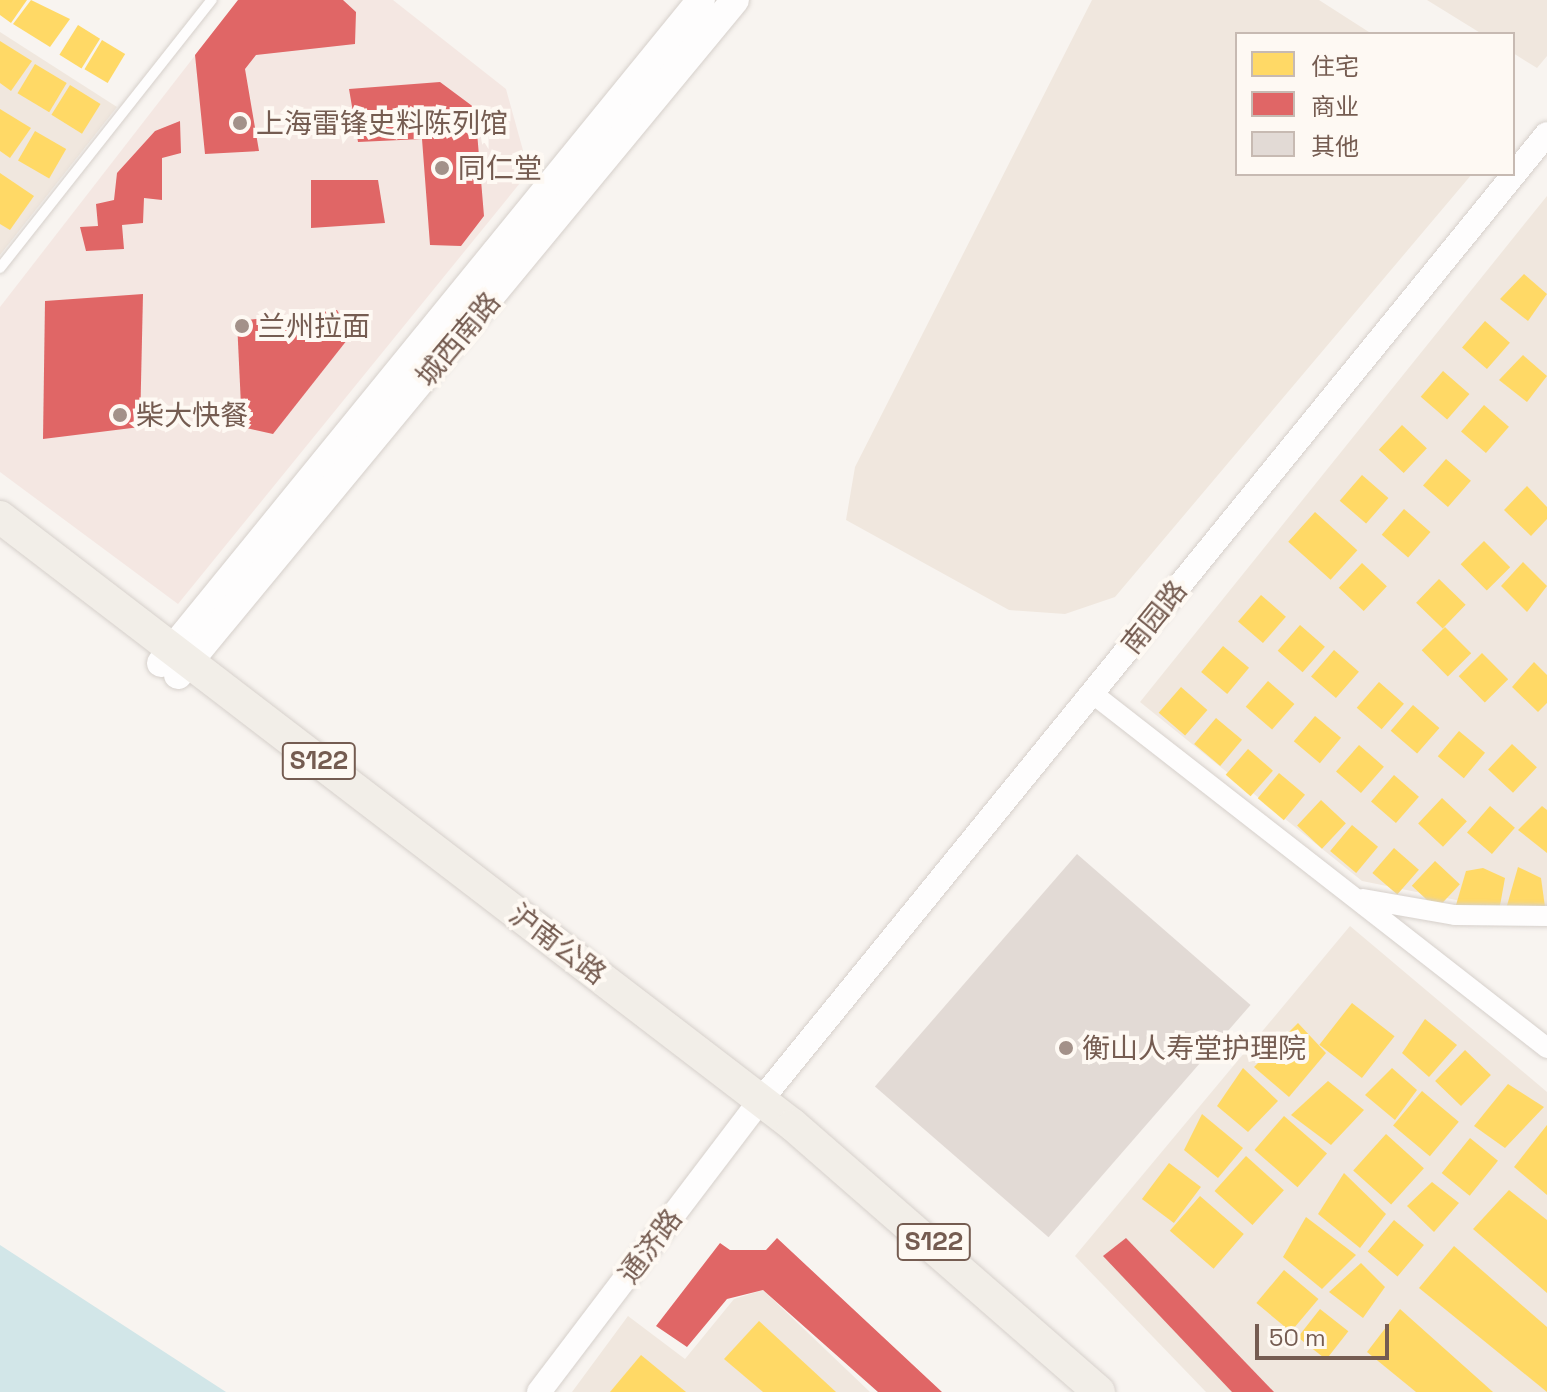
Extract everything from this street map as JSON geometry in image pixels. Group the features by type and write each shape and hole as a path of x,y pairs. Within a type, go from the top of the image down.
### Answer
{"main road":[{"name":"城西南路","path":"175,662 701,0"},
{"name":"城西南路","path":"175,662 735,0"},
{"name":"沪南公路","path":"0,517 175,662 990,1290 1099,1392"},
{"name":"沪南公路","path":"0,540 175,662"},
{"name":"沪南公路","path":"756,1107 1073,1392"}],"street":[{"name":"南园路","path":"1515,173 1547,134"},
{"name":"南园路","path":"756,1107 1513,176"},
{"path":"1092,693 1547,1048"},
{"path":"1355,897 1455,915 1547,916"},
{"name":"通济路","path":"539,1392 756,1107"}],"lane":[{"path":"0,268 212,0"}],"shaded area":[{"path":"238,0 393,0 506,89 529,172 178,604 0,472 0,307"},
{"path":"1092,0 1319,0 1369,32 1235,32 1235,176 1470,176 1115,597 1065,614 1009,610 846,520 855,467"},
{"path":"1427,0 1547,0 1547,56 1537,68 1515,54 1515,32 1479,32"},
{"path":"0,32 117,107 0,255"},
{"path":"1547,196 1547,905 1476,904 1362,881 1140,702"},
{"path":"1350,926 1547,1092 1547,1392 1206,1392 1075,1256"},
{"path":"0,1245 226,1392 0,1392"},
{"path":"763,1290 870,1392 572,1392 628,1316 685,1359 734,1299"}],"building: 住宅":[{"path":"0,0 27,0 11,23 0,15"},
{"path":"31,0 70,19 50,47 13,24"},
{"path":"78,25 100,39 82,68 59,55"},
{"path":"102,40 125,54 108,83 84,69"},
{"path":"0,41 32,61 11,91 0,83"},
{"path":"35,64 67,83 49,112 17,93"},
{"path":"70,85 101,104 82,134 51,115"},
{"path":"0,109 31,128 10,158 0,151"},
{"path":"35,131 66,149 49,178 18,160"},
{"path":"0,173 34,196 10,230 0,224"},
{"path":"1524,274 1547,294 1528,321 1500,299"},
{"path":"1485,321 1510,343 1487,369 1462,347"},
{"path":"1523,355 1547,376 1527,402 1499,380"},
{"path":"1443,371 1469,394 1447,420 1421,397"},
{"path":"1484,405 1509,427 1486,453 1461,431"},
{"path":"1402,425 1427,448 1404,473 1379,450"},
{"path":"1446,459 1471,481 1448,507 1423,485"},
{"path":"1362,475 1388,498 1366,524 1340,501"},
{"path":"1527,486 1547,507 1547,519 1531,536 1504,510"},
{"path":"1404,509 1430,532 1408,558 1382,535"},
{"path":"1315,512 1357,550 1331,580 1288,542"},
{"path":"1484,541 1510,567 1487,590 1461,564"},
{"path":"1523,562 1547,586 1527,612 1501,586"},
{"path":"1362,563 1387,586 1364,611 1339,588"},
{"path":"1439,579 1466,605 1443,628 1416,603"},
{"path":"1261,595 1286,617 1263,643 1238,621"},
{"path":"1300,625 1325,647 1303,672 1278,651"},
{"path":"1445,627 1471,653 1448,676 1422,650"},
{"path":"1223,646 1249,668 1227,694 1201,672"},
{"path":"1334,650 1359,672 1336,698 1311,676"},
{"path":"1482,653 1508,679 1485,702 1459,676"},
{"path":"1534,662 1547,675 1547,703 1538,712 1512,687"},
{"path":"1268,681 1294,704 1272,730 1246,707"},
{"path":"1379,682 1404,704 1382,729 1357,708"},
{"path":"1181,687 1207,710 1185,736 1159,713"},
{"path":"1413,705 1439,728 1417,754 1391,731"},
{"path":"1315,716 1341,738 1320,763 1294,741"},
{"path":"1216,718 1242,740 1220,766 1194,744"},
{"path":"1459,731 1485,753 1464,778 1438,756"},
{"path":"1512,744 1537,767 1513,793 1488,770"},
{"path":"1359,745 1384,767 1361,793 1336,771"},
{"path":"1248,749 1273,771 1251,796 1226,775"},
{"path":"1279,773 1305,795 1284,820 1258,798"},
{"path":"1394,775 1419,797 1396,823 1371,801"},
{"path":"1442,798 1467,821 1443,847 1418,824"},
{"path":"1321,800 1346,823 1322,849 1297,826"},
{"path":"1490,806 1515,828 1492,854 1467,832"},
{"path":"1542,806 1547,810 1547,853 1518,830"},
{"path":"1352,825 1378,847 1356,873 1330,851"},
{"path":"1394,848 1419,870 1397,895 1372,873"},
{"path":"1435,861 1460,884 1437,909 1412,886"},
{"path":"1518,867 1541,878 1545,907 1506,909"},
{"path":"1483,868 1505,878 1499,911 1456,905 1466,871"},
{"path":"1352,1003 1395,1036 1362,1078 1319,1045"},
{"path":"1425,1019 1457,1045 1429,1077 1402,1053"},
{"path":"1298,1023 1326,1053 1289,1097 1254,1067"},
{"path":"1465,1050 1491,1075 1461,1106 1435,1081"},
{"path":"1243,1068 1278,1101 1248,1132 1217,1106"},
{"path":"1392,1068 1417,1090 1395,1120 1365,1095"},
{"path":"1328,1081 1364,1110 1331,1145 1291,1115"},
{"path":"1508,1084 1544,1107 1505,1148 1474,1126"},
{"path":"1422,1091 1459,1122 1430,1156 1393,1125"},
{"path":"1202,1114 1243,1148 1218,1178 1184,1150"},
{"path":"1284,1116 1327,1153 1297,1187 1254,1150"},
{"path":"1547,1125 1547,1195 1514,1167"},
{"path":"1386,1134 1424,1168 1391,1205 1353,1170"},
{"path":"1470,1138 1498,1161 1470,1196 1442,1173"},
{"path":"1246,1156 1284,1190 1252,1225 1215,1191"},
{"path":"1169,1163 1201,1187 1174,1223 1142,1199"},
{"path":"1344,1173 1386,1214 1360,1248 1318,1214"},
{"path":"1432,1182 1459,1203 1434,1232 1407,1206"},
{"path":"1509,1190 1547,1220 1547,1293 1473,1229"},
{"path":"1200,1196 1244,1234 1214,1269 1170,1231"},
{"path":"1306,1217 1356,1255 1322,1289 1283,1257"},
{"path":"1394,1220 1424,1245 1398,1276 1368,1251"},
{"path":"1454,1246 1547,1327 1547,1392 1419,1288"},
{"path":"1361,1263 1385,1287 1363,1318 1329,1292"},
{"path":"1284,1270 1318,1299 1291,1332 1256,1303"},
{"path":"1320,1309 1348,1331 1326,1360 1298,1337"},
{"path":"1400,1309 1493,1392 1416,1392 1367,1352"},
{"path":"759,1321 836,1392 763,1392 724,1359"},
{"path":"641,1355 686,1392 610,1392"}],"building: 商业":[{"path":"238,0 343,0 356,12 355,44 256,55 245,69 259,151 205,154 195,55"},
{"path":"440,82 475,108 484,216 461,246 430,245 422,139 358,142 349,89"},
{"path":"180,121 181,153 162,158 162,200 144,198 143,223 122,225 124,249 86,251 80,227 98,226 96,204 114,200 117,173 155,131"},
{"path":"311,180 378,180 385,223 311,228"},
{"path":"143,294 140,427 43,439 45,301"},
{"path":"337,310 351,335 273,434 242,427 237,321"},
{"path":"777,1238 942,1392 878,1392 763,1290 727,1299 687,1347 656,1326 720,1243 730,1250 766,1250"},
{"path":"1126,1238 1274,1392 1232,1392 1103,1256"}],"building: 其他":[{"name":"衡山人寿堂护理院","path":"1077,854 1251,1005 1049,1237 875,1086"}],"place":[{"name":"上海雷锋史料陈列馆","path":"240,123"},
{"name":"同仁堂","path":"442,168"},
{"name":"兰州拉面","path":"242,326"},
{"name":"柴大快餐","path":"120,415"},
{"name":"衡山人寿堂护理院","path":"1066,1048"}]}
